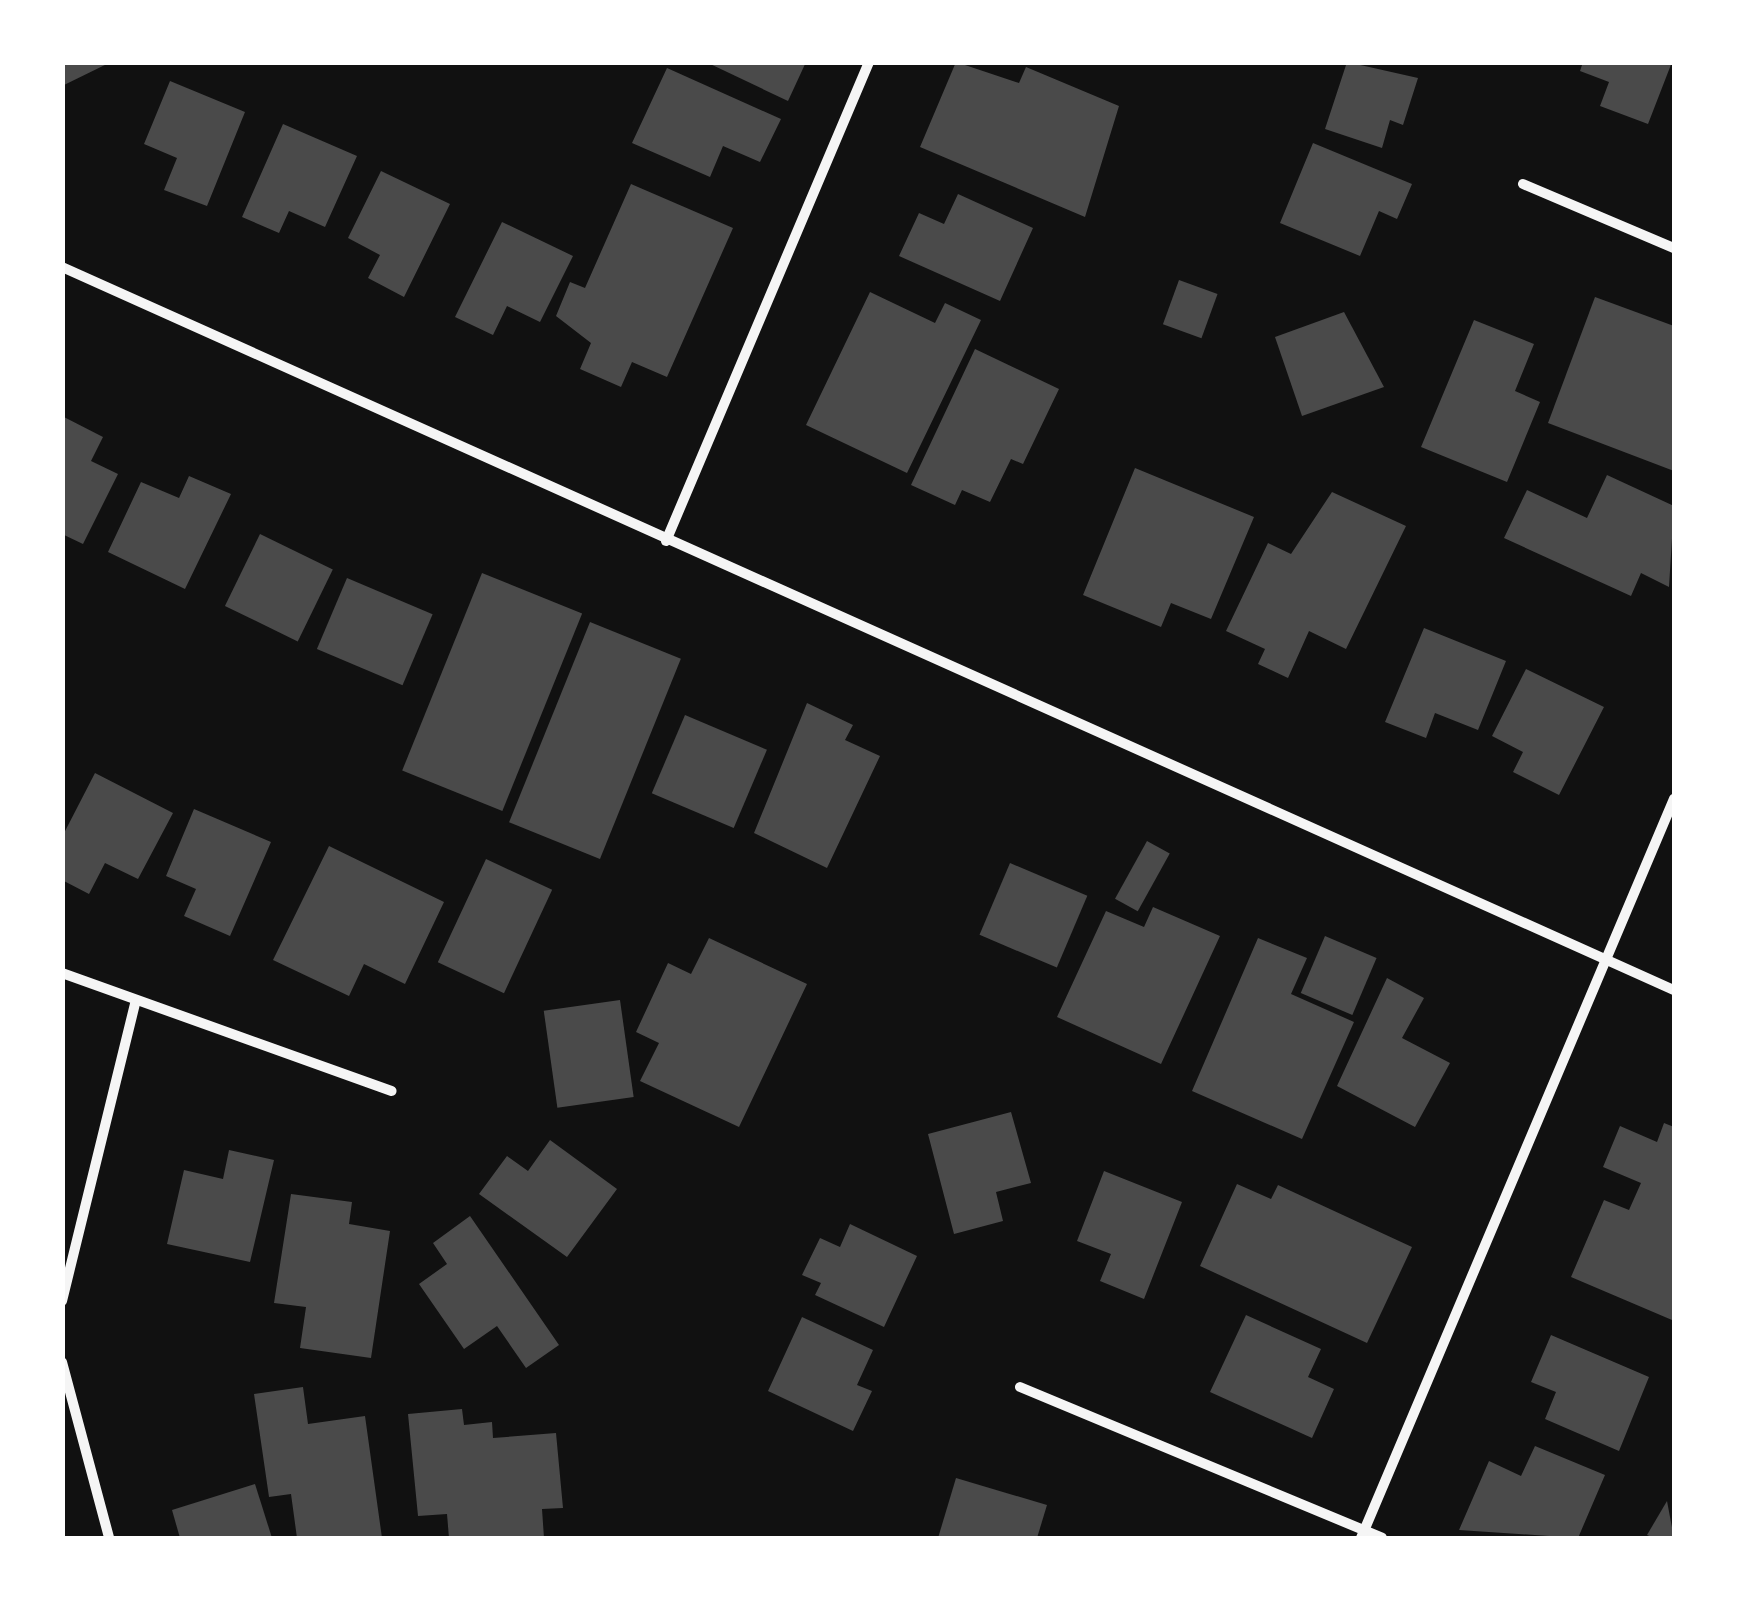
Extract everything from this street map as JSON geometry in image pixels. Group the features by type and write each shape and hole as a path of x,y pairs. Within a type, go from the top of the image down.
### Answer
{"street":[{"path":"666,541 869,62"},
{"path":"1523,184 1674,248"},
{"path":"62,267 1674,990"},
{"path":"1363,1535 1603,960 1674,800"},
{"path":"62,974 391,1091"},
{"path":"62,1301 135,1003"},
{"path":"62,1362 109,1538"},
{"path":"1020,1387 1363,1535 1382,1538"}],"building":[{"path":"62,62 111,62 62,86"},
{"path":"706,62 806,62 788,101"},
{"path":"956,62 1019,83 1026,67 1119,106 1085,217 920,147"},
{"path":"1347,62 1418,78 1403,125 1390,120 1382,148 1325,129"},
{"path":"1583,62 1672,62 1648,124 1600,106 1609,82 1580,71"},
{"path":"667,68 781,119 760,162 723,146 710,177 632,143"},
{"path":"170,81 245,112 207,206 164,190 177,158 144,144"},
{"path":"283,124 357,156 325,227 289,211 279,233 242,217"},
{"path":"1313,143 1412,184 1397,219 1379,211 1360,256 1280,223"},
{"path":"381,171 450,204 404,297 368,278 380,255 348,238"},
{"path":"631,184 733,228 667,377 632,362 621,387 580,369 591,343 556,316 570,282 585,288"},
{"path":"958,194 1033,228 1000,301 899,256 919,213 944,224"},
{"path":"502,222 573,256 540,322 507,306 493,335 455,317"},
{"path":"1179,280 1218,294 1201,338 1163,324"},
{"path":"870,292 935,323 945,303 981,320 907,473 806,425"},
{"path":"1595,297 1674,326 1674,471 1548,423"},
{"path":"1344,312 1384,387 1302,416 1275,337"},
{"path":"1474,320 1534,344 1515,391 1540,402 1507,482 1421,447"},
{"path":"975,349 1059,389 1023,464 1011,459 990,502 962,490 955,505 911,485"},
{"path":"62,416 103,437 91,461 118,474 83,544 62,534"},
{"path":"1135,468 1254,517 1211,619 1171,603 1161,627 1083,595"},
{"path":"1607,475 1674,506 1669,587 1641,573 1631,596 1504,538 1527,490 1587,518"},
{"path":"189,476 231,494 185,589 108,552 141,482 179,498"},
{"path":"1332,492 1406,526 1346,649 1309,631 1288,678 1258,664 1265,649 1226,631 1268,543 1291,554"},
{"path":"260,534 333,570 298,641 225,606"},
{"path":"482,573 582,613 502,811 402,770"},
{"path":"347,578 433,614 403,685 317,649"},
{"path":"590,622 681,659 600,859 509,822"},
{"path":"1424,628 1506,661 1478,730 1435,713 1426,738 1385,722"},
{"path":"1526,669 1604,707 1559,795 1513,772 1523,752 1492,736"},
{"path":"807,703 853,725 845,740 880,756 827,868 754,833"},
{"path":"685,715 767,750 734,828 652,793"},
{"path":"95,773 173,813 138,879 105,863 89,894 62,880 62,837"},
{"path":"194,809 271,842 230,936 184,916 196,889 166,876"},
{"path":"1147,841 1170,854 1138,911 1115,899"},
{"path":"329,846 444,902 405,984 364,964 349,996 273,960"},
{"path":"486,859 552,890 504,993 438,962"},
{"path":"1010,863 1087,896 1057,968 980,935"},
{"path":"1153,907 1220,936 1161,1064 1057,1017 1106,911 1144,927"},
{"path":"1325,936 1377,958 1352,1015 1301,993"},
{"path":"709,938 807,984 739,1127 640,1081 659,1043 636,1032 668,963 691,974"},
{"path":"1258,938 1307,958 1291,994 1354,1022 1302,1139 1192,1091"},
{"path":"1387,978 1424,998 1402,1038 1450,1063 1415,1127 1337,1086"},
{"path":"620,1000 634,1097 557,1108 544,1011"},
{"path":"1011,1112 1031,1183 996,1192 1003,1221 954,1234 928,1134"},
{"path":"1664,1123 1674,1127 1672,1320 1571,1277 1604,1200 1629,1210 1641,1183 1603,1167 1620,1126 1657,1142"},
{"path":"550,1140 617,1189 567,1257 479,1194 507,1156 528,1171"},
{"path":"229,1150 274,1160 250,1262 167,1244 184,1170 223,1179"},
{"path":"1104,1171 1182,1202 1144,1299 1100,1281 1111,1254 1077,1241"},
{"path":"1237,1184 1271,1199 1278,1185 1412,1247 1367,1343 1200,1266"},
{"path":"291,1194 352,1202 349,1224 390,1231 371,1358 300,1348 306,1307 274,1303"},
{"path":"470,1216 559,1345 526,1368 497,1326 464,1349 419,1284 447,1264 433,1243"},
{"path":"850,1224 917,1256 884,1327 815,1295 821,1283 802,1275 820,1238 840,1247"},
{"path":"1246,1315 1321,1349 1308,1377 1334,1389 1312,1438 1210,1392"},
{"path":"802,1317 873,1350 857,1385 872,1391 853,1431 768,1391"},
{"path":"1551,1335 1649,1377 1619,1451 1545,1419 1556,1392 1531,1382"},
{"path":"303,1387 308,1424 365,1416 382,1538 297,1538 291,1494 269,1497 254,1394"},
{"path":"462,1409 464,1425 492,1422 493,1438 556,1433 563,1508 542,1509 544,1538 449,1538 447,1514 418,1516 408,1414"},
{"path":"1535,1446 1605,1475 1578,1538 1459,1530 1489,1461 1521,1476"},
{"path":"956,1478 1047,1505 1037,1538 938,1538"},
{"path":"255,1484 272,1538 180,1538 172,1510"},
{"path":"1667,1501 1674,1538 1647,1535"}]}
